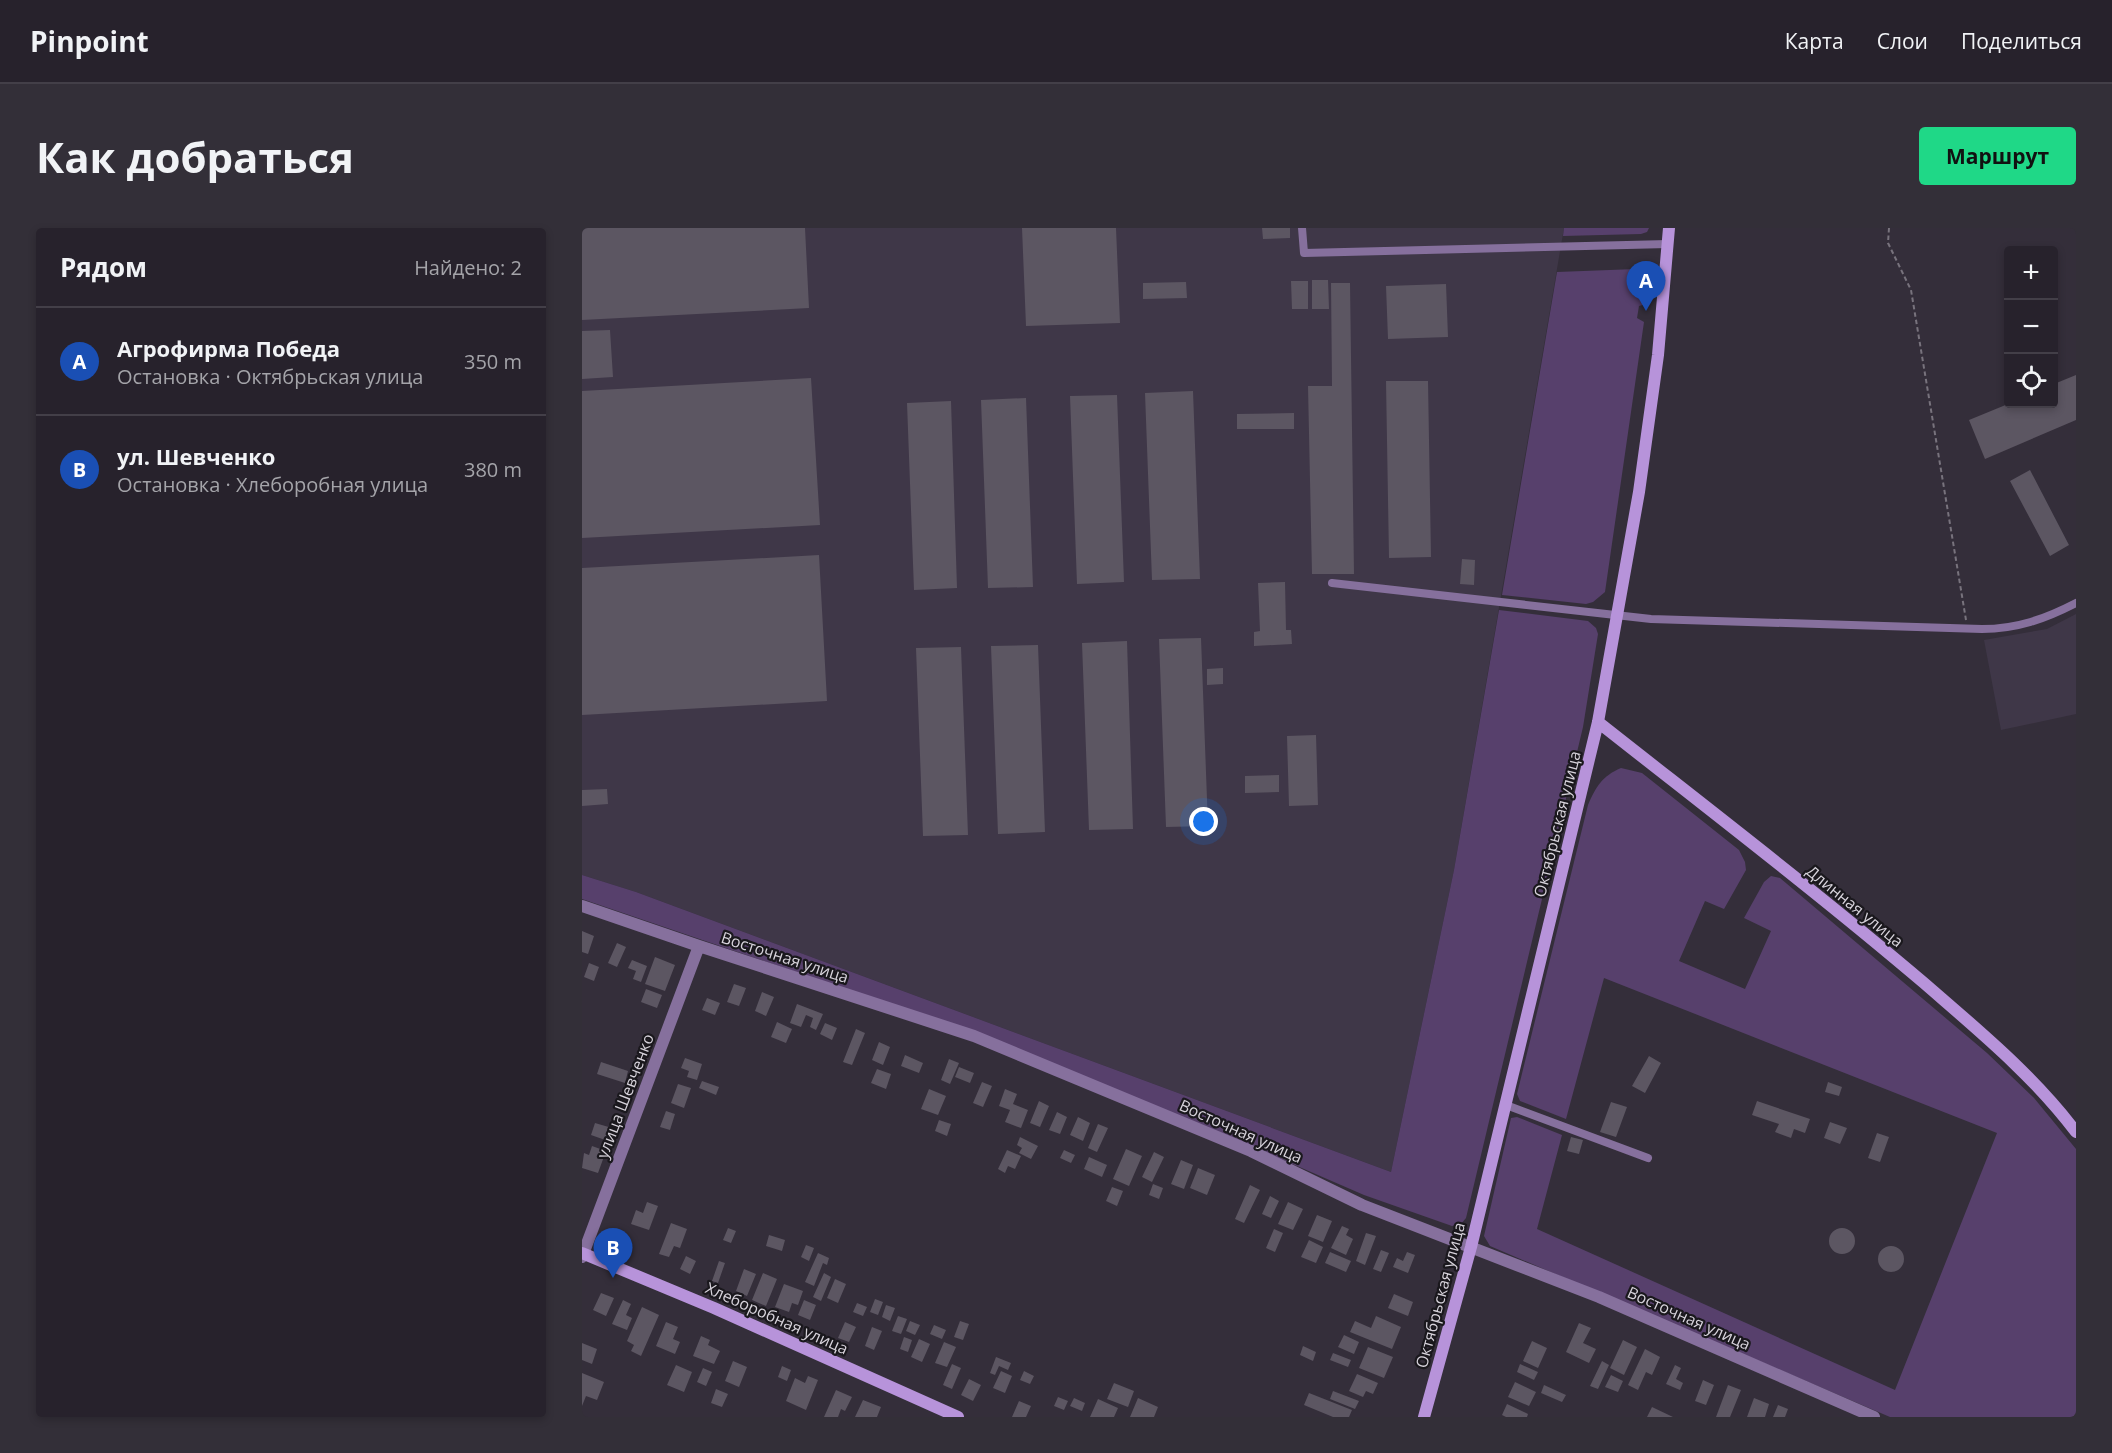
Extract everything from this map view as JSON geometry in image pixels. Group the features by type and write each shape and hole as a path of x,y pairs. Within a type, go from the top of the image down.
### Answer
{"street":[{"name":"Октябрьская улица","path":"1424,1417 1471,1247 1598,722 1639,492 1656,367 1669,228"},
{"name":"Длинная улица","path":"1598,722 1892,956 2004,1053 2036,1084 2076,1132"},
{"name":"Восточная улица","path":"582,906 974,1036 1251,1151 1362,1205 1599,1296 1874,1417"},
{"name":"улица Шевченко","path":"582,1254 699,946"},
{"name":"Хлеборобная улица","path":"582,1254 714,1308 958,1417"}],"lane":[{"path":"1302,228 1304,253 1668,244"},
{"path":"1332,584 1651,619 1998,629 2024,625 2048,617 2076,603"},
{"path":"1506,1105 1648,1158"}],"path":[{"path":"1889,228 1888,243 1911,290 1967,628"}],"shaded area":[{"path":"582,228 1564,228 1454,870 1391,1172 636,892 582,875"},
{"path":"1564,228 1649,228 1647,232 1641,234 1563,236"},
{"path":"1636,269 1645,273 1650,279 1646,304 1639,306 1637,318 1644,322 1605,592 1593,602 1586,604 1502,595 1557,272"},
{"path":"1499,610 1588,621 1596,628 1598,634 1583,727 1466,1218 1461,1224 1452,1226 1364,1195 1226,1135 805,975 582,899 582,875 636,892 1391,1172 1454,870"},
{"path":"2076,614 2076,714 2001,730 1984,640 2047,629"},
{"path":"1621,768 1642,773 1739,850 1745,862 1746,870 1724,909 1705,901 1679,961 1745,989 1771,931 1744,918 1764,882 1771,876 1780,878 1987,1053 2034,1098 2076,1149 2076,1417 1890,1417 1490,1246 1484,1236 1511,1118 1517,1117 1562,1135 1537,1229 1895,1390 1997,1133 1604,978 1566,1119 1520,1101 1517,1094 1588,805 1600,783"}],"building":[{"path":"582,228 805,228 809,308 582,320"},
{"path":"1022,228 1116,228 1120,323 1026,326"},
{"path":"1262,228 1290,228 1290,238 1263,239"},
{"path":"1312,280 1328,280 1329,309 1312,309"},
{"path":"1291,281 1308,281 1308,309 1292,309"},
{"path":"1186,282 1187,298 1143,299 1143,283"},
{"path":"1331,283 1350,283 1354,574 1312,574 1308,386 1332,386"},
{"path":"1446,284 1448,337 1388,339 1386,286"},
{"path":"610,330 613,377 582,379 582,331"},
{"path":"2076,375 2076,420 1985,459 1969,420 2004,406 2004,408 2058,408 2058,382"},
{"path":"811,378 820,525 582,538 582,391"},
{"path":"1386,381 1428,381 1431,557 1389,558"},
{"path":"1193,391 1200,579 1152,580 1145,393"},
{"path":"1117,395 1124,582 1077,584 1070,396"},
{"path":"1026,398 1033,587 988,588 981,400"},
{"path":"951,401 957,588 914,590 907,403"},
{"path":"1294,413 1294,429 1237,429 1237,414"},
{"path":"2030,470 2069,545 2050,556 2010,481"},
{"path":"819,555 827,701 582,715 582,568"},
{"path":"1462,559 1475,560 1474,585 1460,584"},
{"path":"1285,582 1286,630 1291,630 1292,644 1254,646 1254,632 1260,631 1258,583"},
{"path":"1201,638 1208,826 1166,827 1159,639"},
{"path":"1127,641 1133,829 1089,830 1082,643"},
{"path":"1038,645 1045,832 998,834 991,646"},
{"path":"961,647 968,835 923,836 916,648"},
{"path":"1223,668 1223,684 1207,685 1207,669"},
{"path":"1316,735 1318,805 1289,806 1287,736"},
{"path":"1279,775 1279,792 1245,793 1245,776"},
{"path":"607,789 608,804 582,806 582,790"},
{"path":"582,931 594,936 588,954 582,952"},
{"path":"617,943 626,947 617,967 608,963"},
{"path":"655,957 675,965 665,991 645,984"},
{"path":"632,960 647,966 641,982 633,979 636,971 628,968"},
{"path":"589,963 599,967 594,981 584,977"},
{"path":"734,984 746,988 739,1006 727,1002"},
{"path":"646,989 662,995 657,1008 641,1002"},
{"path":"762,992 774,997 766,1016 755,1011"},
{"path":"707,998 720,1003 715,1015 702,1010"},
{"path":"797,1004 823,1014 816,1030 810,1027 813,1018 806,1015 801,1027 790,1023"},
{"path":"777,1022 792,1029 786,1043 771,1037"},
{"path":"825,1023 837,1028 832,1040 820,1034"},
{"path":"856,1029 865,1033 852,1065 843,1062"},
{"path":"879,1042 890,1047 883,1065 872,1060"},
{"path":"905,1055 923,1063 919,1073 901,1066"},
{"path":"1649,1056 1661,1063 1645,1093 1632,1086"},
{"path":"685,1058 702,1064 697,1080 687,1077 689,1071 681,1068"},
{"path":"949,1059 959,1063 950,1084 941,1080"},
{"path":"601,1062 628,1071 625,1083 597,1074"},
{"path":"959,1067 974,1073 970,1083 955,1077"},
{"path":"877,1069 891,1074 886,1089 871,1083"},
{"path":"702,1081 719,1087 716,1095 699,1088"},
{"path":"982,1082 992,1086 983,1107 973,1103"},
{"path":"1828,1082 1842,1087 1839,1096 1825,1092"},
{"path":"678,1084 691,1088 684,1108 671,1103"},
{"path":"929,1089 946,1096 938,1115 921,1109"},
{"path":"1005,1089 1017,1094 1013,1104 1028,1110 1021,1128 1005,1122 1010,1110 999,1106"},
{"path":"1039,1101 1049,1106 1040,1127 1030,1123"},
{"path":"1757,1101 1810,1119 1805,1133 1794,1129 1791,1138 1775,1132 1779,1124 1752,1115"},
{"path":"1611,1102 1627,1107 1616,1137 1600,1132"},
{"path":"666,1111 675,1114 670,1130 660,1127"},
{"path":"1057,1112 1067,1117 1060,1134 1049,1130"},
{"path":"1078,1117 1090,1123 1083,1141 1070,1135"},
{"path":"939,1120 951,1124 947,1136 935,1131"},
{"path":"1830,1122 1847,1128 1840,1144 1824,1138"},
{"path":"595,1123 612,1128 608,1141 591,1135"},
{"path":"1098,1124 1108,1128 1097,1152 1088,1148"},
{"path":"1877,1133 1889,1137 1880,1162 1868,1158"},
{"path":"1020,1137 1038,1146 1031,1159 1019,1153 1022,1148 1017,1145"},
{"path":"1571,1137 1583,1140 1579,1154 1567,1151"},
{"path":"592,1146 606,1151 598,1173 582,1168 584,1153 589,1155"},
{"path":"1126,1149 1142,1156 1129,1186 1113,1179"},
{"path":"1007,1150 1021,1156 1015,1169 1008,1166 1005,1173 998,1169"},
{"path":"1064,1150 1075,1155 1071,1163 1060,1158"},
{"path":"1154,1152 1164,1157 1152,1182 1142,1177"},
{"path":"1089,1157 1107,1165 1102,1177 1084,1169"},
{"path":"1181,1160 1193,1165 1184,1189 1171,1184"},
{"path":"1198,1168 1215,1175 1207,1195 1190,1188"},
{"path":"1153,1184 1163,1188 1159,1199 1149,1195"},
{"path":"1250,1185 1260,1190 1244,1223 1235,1219"},
{"path":"1112,1187 1123,1191 1117,1206 1106,1201"},
{"path":"1270,1196 1279,1201 1271,1218 1262,1214"},
{"path":"647,1202 658,1206 649,1230 631,1224 636,1210 643,1213"},
{"path":"1288,1202 1303,1209 1293,1230 1278,1224"},
{"path":"1317,1215 1332,1221 1323,1242 1308,1236"},
{"path":"671,1223 687,1229 680,1248 674,1246 669,1257 659,1254"},
{"path":"1342,1226 1349,1229 1346,1235 1353,1239 1346,1255 1331,1248"},
{"path":"728,1228 736,1231 731,1243 723,1240"},
{"path":"1842,1228 1851,1232 1855,1241 1851,1250 1842,1254 1833,1250 1829,1241 1833,1232"},
{"path":"1274,1229 1283,1233 1275,1252 1266,1248"},
{"path":"1366,1233 1376,1236 1365,1265 1356,1261"},
{"path":"769,1235 785,1240 782,1251 766,1246"},
{"path":"1309,1240 1323,1247 1316,1263 1301,1257"},
{"path":"806,1245 814,1248 809,1261 801,1257"},
{"path":"1891,1246 1900,1250 1904,1259 1900,1268 1891,1272 1882,1268 1878,1259 1882,1250"},
{"path":"1381,1250 1389,1253 1381,1272 1373,1269"},
{"path":"1330,1252 1351,1261 1346,1272 1325,1263"},
{"path":"1407,1252 1415,1255 1408,1273 1393,1267 1397,1258 1403,1261"},
{"path":"818,1253 829,1258 827,1265 823,1263 814,1286 805,1282"},
{"path":"686,1256 696,1261 690,1274 680,1269"},
{"path":"719,1261 725,1263 718,1283 712,1281"},
{"path":"744,1269 756,1274 747,1296 736,1291"},
{"path":"763,1273 777,1279 766,1306 752,1300"},
{"path":"824,1273 831,1277 821,1301 813,1297"},
{"path":"835,1279 846,1284 838,1303 827,1298"},
{"path":"784,1284 803,1291 798,1305 792,1303 789,1312 775,1307"},
{"path":"601,1293 614,1298 606,1316 593,1310"},
{"path":"1394,1294 1413,1302 1408,1316 1388,1308"},
{"path":"875,1299 883,1302 878,1315 870,1312"},
{"path":"623,1300 631,1304 626,1315 632,1318 627,1330 612,1324"},
{"path":"804,1300 816,1305 810,1320 798,1315"},
{"path":"857,1303 867,1307 863,1316 853,1312"},
{"path":"886,1305 895,1308 890,1321 882,1317"},
{"path":"642,1307 659,1315 641,1356 631,1351 634,1345 627,1341"},
{"path":"898,1316 907,1319 901,1334 892,1331"},
{"path":"1376,1316 1401,1327 1392,1349 1350,1332 1355,1321 1371,1328"},
{"path":"910,1321 920,1325 915,1335 906,1331"},
{"path":"960,1321 969,1324 963,1340 954,1337"},
{"path":"666,1322 678,1327 673,1339 680,1342 675,1354 656,1346"},
{"path":"845,1322 856,1327 849,1342 838,1338"},
{"path":"1579,1323 1591,1328 1583,1343 1596,1349 1589,1363 1566,1352"},
{"path":"934,1325 946,1330 942,1339 930,1334"},
{"path":"872,1327 882,1331 874,1350 865,1346"},
{"path":"1344,1335 1359,1342 1354,1354 1338,1347"},
{"path":"701,1336 710,1340 708,1345 720,1351 714,1364 693,1356"},
{"path":"904,1337 912,1340 908,1352 900,1349"},
{"path":"919,1339 930,1344 922,1362 911,1357"},
{"path":"1623,1340 1637,1347 1624,1375 1610,1368"},
{"path":"1532,1341 1547,1348 1538,1368 1523,1361"},
{"path":"944,1342 956,1347 947,1367 935,1363"},
{"path":"582,1343 597,1349 592,1364 582,1360"},
{"path":"1303,1346 1316,1352 1313,1361 1300,1355"},
{"path":"1368,1347 1393,1357 1384,1378 1359,1368"},
{"path":"1645,1349 1660,1357 1652,1375 1646,1372 1638,1390 1628,1385"},
{"path":"1333,1353 1351,1360 1348,1367 1330,1360"},
{"path":"996,1357 1011,1363 1008,1370 999,1366 995,1375 990,1373"},
{"path":"733,1361 747,1367 739,1387 725,1381"},
{"path":"1602,1361 1609,1365 1598,1389 1590,1386"},
{"path":"952,1364 961,1368 952,1389 943,1385"},
{"path":"1520,1364 1538,1372 1534,1380 1517,1372"},
{"path":"676,1365 692,1372 684,1392 667,1385"},
{"path":"1675,1365 1681,1368 1676,1379 1683,1383 1680,1390 1666,1384"},
{"path":"782,1366 791,1370 787,1381 778,1377"},
{"path":"703,1368 712,1372 706,1386 697,1382"},
{"path":"1001,1371 1012,1376 1005,1393 993,1388"},
{"path":"1024,1371 1034,1376 1030,1384 1020,1380"},
{"path":"582,1373 604,1382 597,1400 586,1396 582,1406"},
{"path":"1357,1374 1378,1383 1373,1394 1366,1391 1363,1397 1349,1391"},
{"path":"1611,1375 1623,1381 1618,1392 1605,1387"},
{"path":"808,1376 818,1380 806,1410 786,1401 795,1378 805,1383"},
{"path":"969,1379 981,1385 973,1401 961,1395"},
{"path":"1703,1380 1714,1385 1706,1405 1695,1401"},
{"path":"1515,1382 1536,1392 1529,1406 1508,1397"},
{"path":"1114,1383 1134,1391 1128,1407 1107,1399"},
{"path":"1544,1385 1566,1395 1562,1402 1541,1393"},
{"path":"1728,1385 1741,1390 1730,1417 1716,1417"},
{"path":"716,1389 728,1394 722,1407 711,1403"},
{"path":"836,1390 852,1397 845,1411 841,1409 838,1417 824,1417"},
{"path":"1333,1391 1359,1401 1355,1409 1330,1399"},
{"path":"1309,1393 1352,1410 1349,1417 1333,1417 1304,1405"},
{"path":"1058,1397 1068,1401 1064,1410 1054,1406"},
{"path":"1074,1398 1085,1403 1082,1411 1070,1406"},
{"path":"1138,1398 1158,1407 1154,1417 1130,1417"},
{"path":"1754,1398 1769,1404 1765,1417 1747,1417"},
{"path":"1098,1399 1118,1408 1114,1417 1090,1417"},
{"path":"863,1400 881,1407 877,1417 855,1417"},
{"path":"1019,1401 1031,1406 1026,1417 1012,1417"},
{"path":"1507,1404 1528,1414 1527,1417 1502,1415"},
{"path":"1778,1405 1788,1409 1785,1417 1773,1417"},
{"path":"1652,1407 1673,1417 1647,1417"}],"place":[{"name":"Агрофирма Победа","path":"1646,311"},
{"name":"ул. Шевченко","path":"613,1278"}]}
